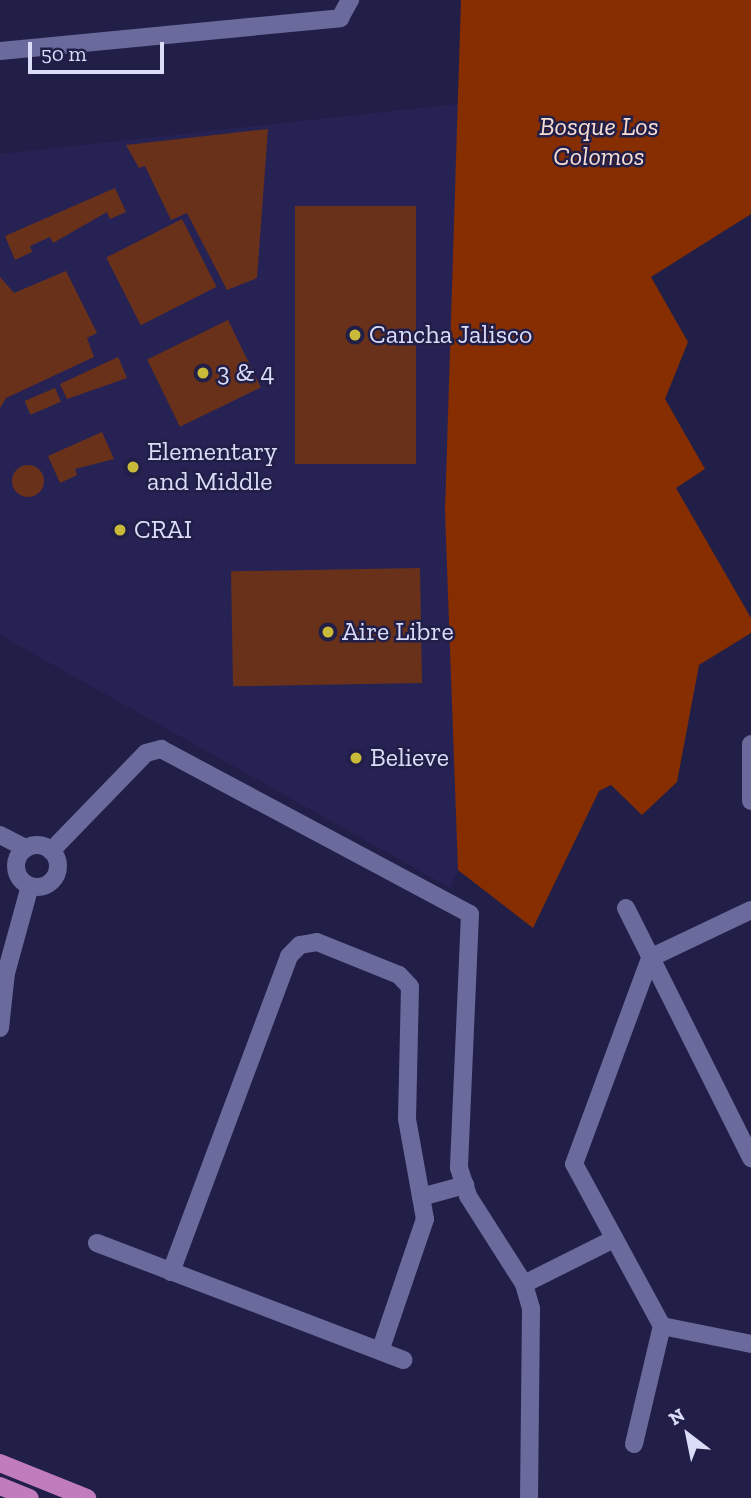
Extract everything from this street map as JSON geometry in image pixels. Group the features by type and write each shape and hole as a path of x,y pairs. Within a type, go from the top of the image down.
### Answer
{"main road":[{"path":"0,1463 87,1498"},
{"path":"0,1486 30,1498"}],"street":[{"path":"0,51 340,18 350,0"},
{"path":"751,744 751,802"},
{"path":"14,854 51,851 146,753 161,749 470,915 457,1132 465,1185 524,1284 532,1336 526,1397 529,1498"},
{"path":"0,835 14,854 16,871 30,886"},
{"path":"30,886 55,876 51,851"},
{"path":"0,1028 3,978 30,886"},
{"path":"626,908 751,1158"},
{"path":"634,1444 662,1326 574,1164 650,958 751,909"},
{"path":"171,1272 289,956 300,945 317,942 399,975 410,987 407,1119 425,1219 380,1351"},
{"path":"421,1197 465,1185"},
{"path":"524,1284 614,1239"},
{"path":"97,1243 403,1360"},
{"path":"662,1326 751,1344"}],"shaded area":[{"path":"458,104 458,870 450,888 0,635 0,154"},
{"path":"268,129 257,278 227,290 187,213 171,220 145,166 139,168 126,145"},
{"path":"115,188 126,212 110,219 107,212 53,243 50,237 30,246 32,252 15,260 5,236"},
{"name":"Cancha Jalisco","path":"295,206 416,206 416,464 295,464"},
{"path":"182,219 217,287 141,325 106,258"},
{"path":"66,271 97,333 87,338 94,357 6,398 0,408 0,277 14,293"},
{"name":"3 & 4","path":"228,320 261,387 180,427 147,359"},
{"path":"118,357 127,378 67,399 60,384"},
{"path":"55,388 61,402 30,415 25,401"},
{"path":"102,432 114,459 75,469 77,475 60,483 48,456"},
{"path":"28,465 39,470 44,481 39,492 28,497 17,492 12,481 17,470"},
{"name":"Aire Libre","path":"420,568 422,683 233,686 231,571"}],"green space":[{"name":"Bosque Los Colomos","path":"461,0 751,0 751,214 651,277 688,342 665,399 705,469 676,488 751,618 751,633 699,665 677,782 642,815 611,785 599,791 533,928 458,870 445,511"}],"place":[{"name":"Cancha Jalisco","path":"355,335"},
{"name":"3 & 4","path":"203,373"},
{"name":"Elementary and Middle","path":"133,467"},
{"name":"CRAI","path":"120,530"},
{"name":"Aire Libre","path":"328,632"},
{"name":"Believe","path":"356,758"}]}
